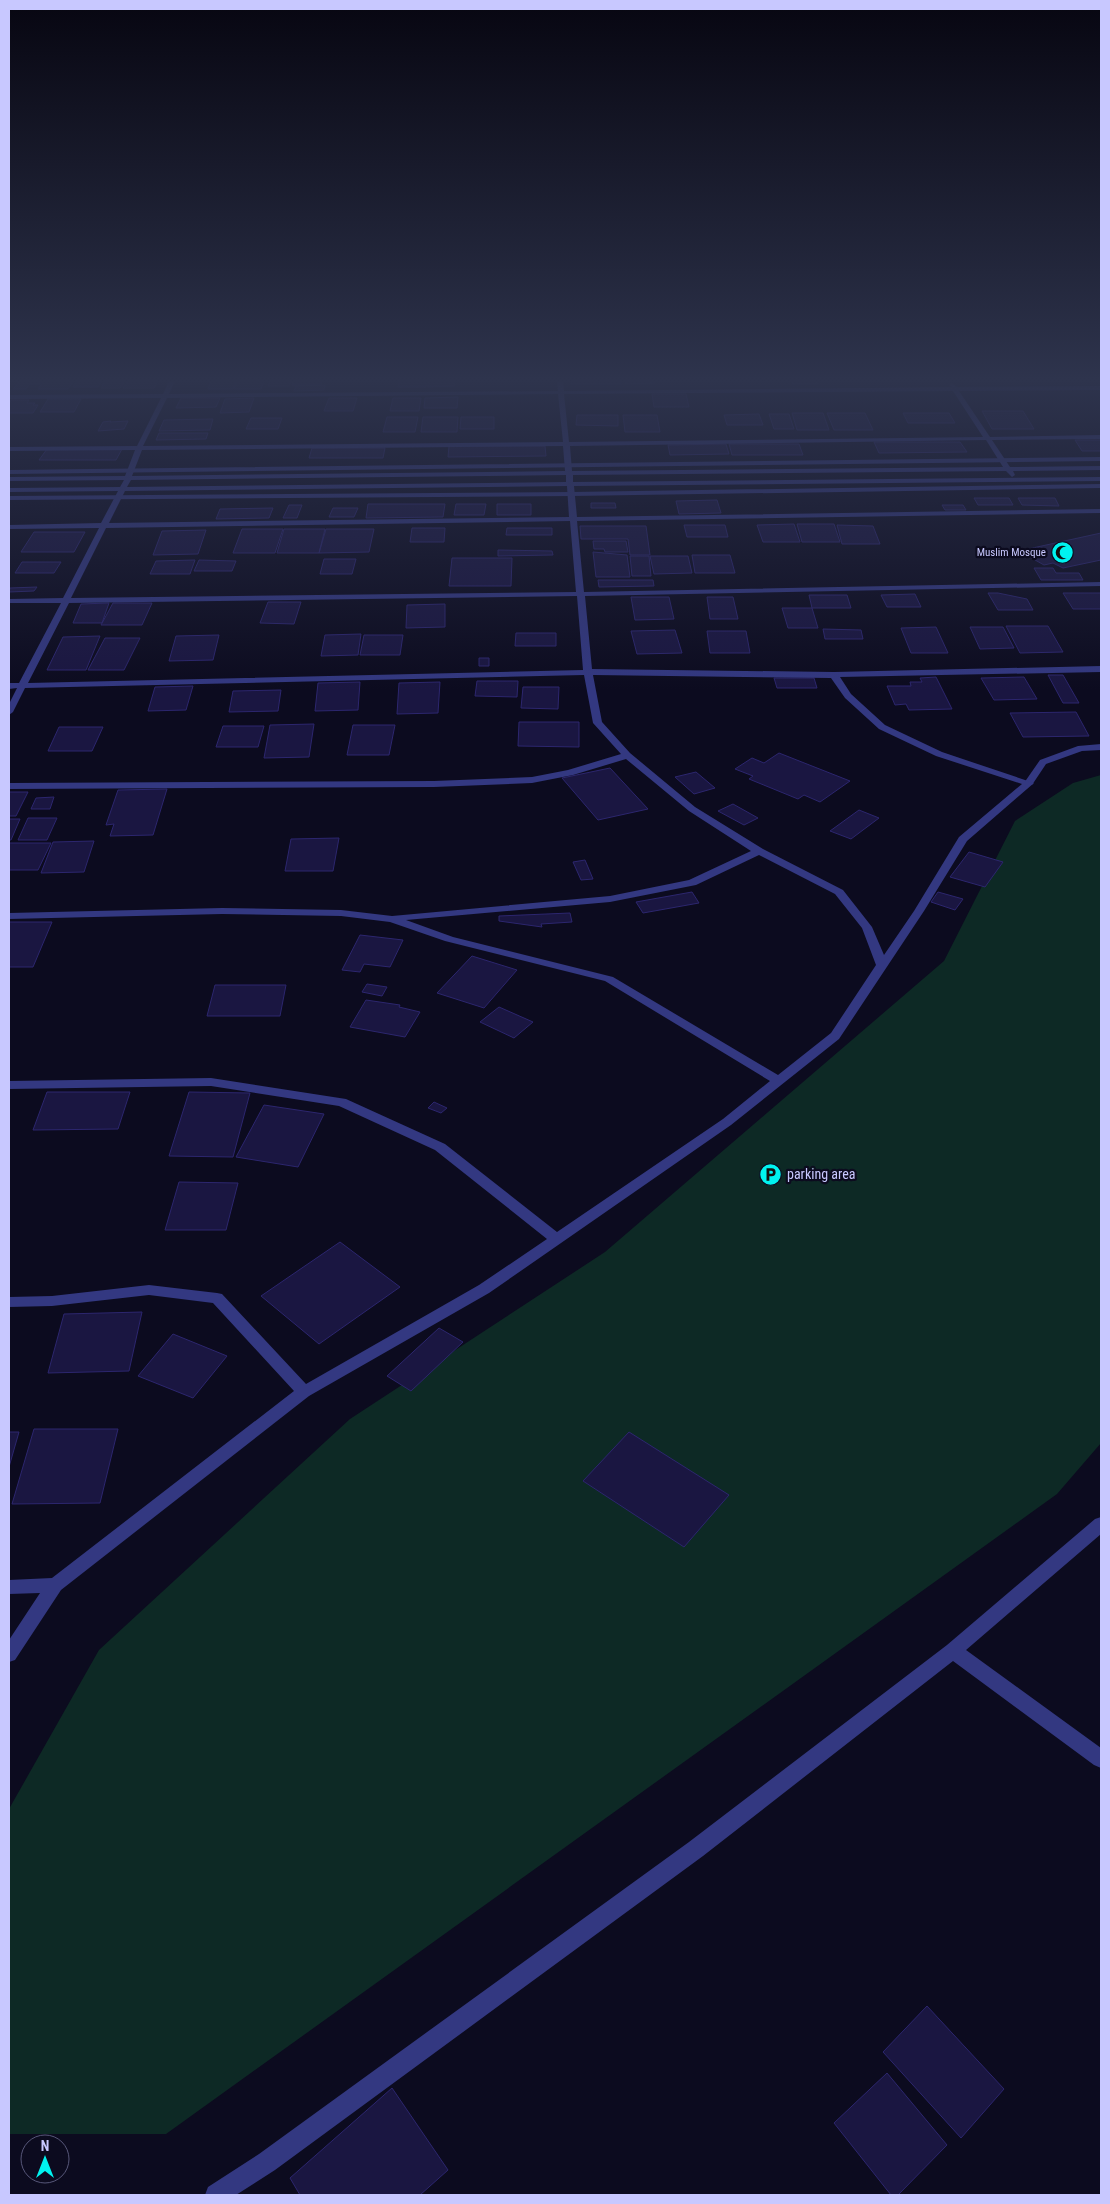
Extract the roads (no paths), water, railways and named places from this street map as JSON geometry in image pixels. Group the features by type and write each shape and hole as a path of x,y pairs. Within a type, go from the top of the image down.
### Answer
{"street":[{"path":"9,712 124,484"},
{"path":"9,498 119,493 672,484"},
{"path":"570,485 588,672 598,722 627,755 692,809 759,851 839,892 867,927 882,965"},
{"path":"9,490 119,493 572,494 1101,486"},
{"path":"9,527 1101,510"},
{"path":"9,600 581,594 1101,584"},
{"path":"9,686 588,672 834,675 1101,669"},
{"path":"834,675 848,696 882,727 939,754 1029,783"},
{"path":"9,1654 55,1585 304,1392 484,1288 728,1122 835,1036 919,911 963,839 1029,783 1043,762 1081,748 1101,747"},
{"path":"9,786 434,784 532,780 570,772 627,755"},
{"path":"9,916 222,911 341,913 392,918 610,899 692,883 759,851"},
{"path":"392,918 450,939 609,979 779,1081"},
{"path":"9,1085 211,1082 342,1102 440,1147 556,1239"},
{"path":"9,1302 52,1301 149,1290 217,1298 304,1392"},
{"path":"216,2195 267,2162 696,1849 954,1651 1101,1524"},
{"path":"9,1587 55,1585"},
{"path":"954,1651 1101,1759"}],"place":[{"name":"Muslim Mosque","path":"1062,552"},
{"name":"parking area","path":"771,1174"}]}
